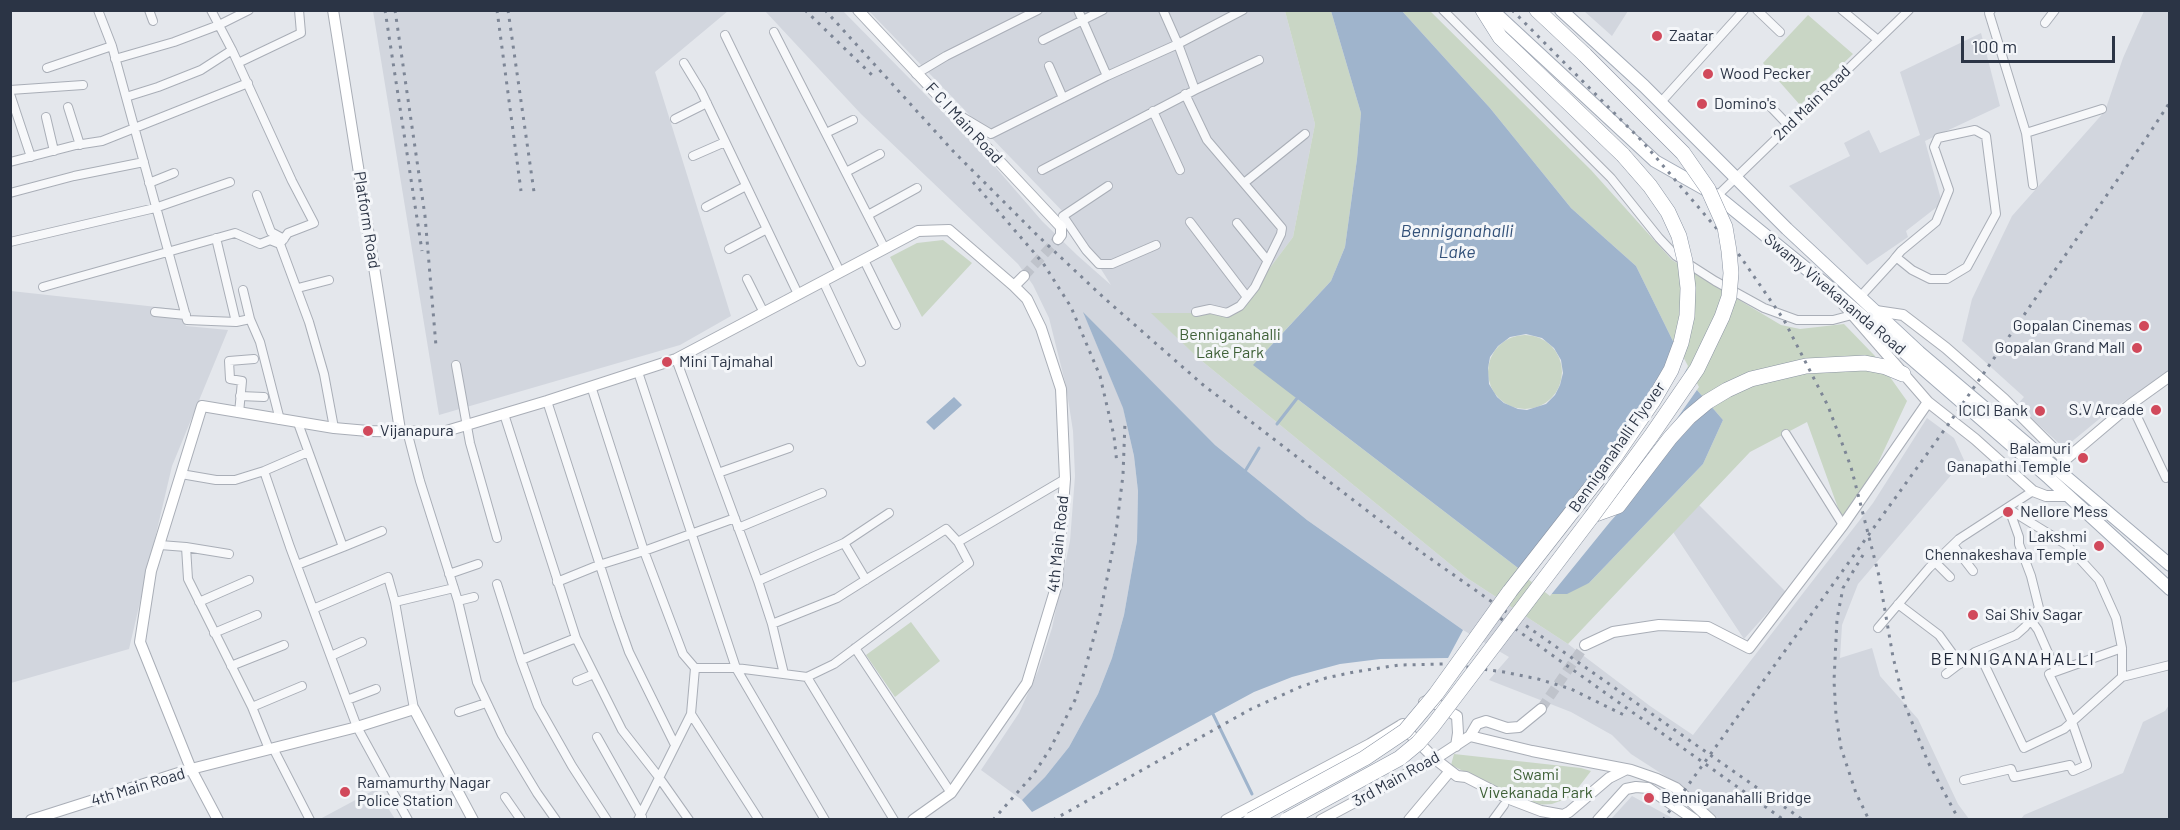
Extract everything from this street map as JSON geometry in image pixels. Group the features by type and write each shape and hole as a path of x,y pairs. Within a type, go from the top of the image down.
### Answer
{"highway":[{"name":"Benniganahalli Flyover","path":"1251,819 1365,758 1405,732 1436,694 1510,591 1614,458 1653,401 1671,370 1682,343 1687,316 1688,288 1679,236 1668,213 1650,186 1623,155 1500,37 1484,10"},
{"name":"Benniganahalli Flyover","path":"1287,819 1385,766 1418,743 1432,728 1593,515 1697,369 1729,297 1731,273 1725,227 1718,208 1698,173 1683,153 1537,10"},
{"path":"1593,515 1618,506 1689,417 1707,402 1751,379 1793,368 1865,363 1886,367 1903,374"}],"main road":[{"name":"Swamy Vivekananda Road","path":"1492,10 1655,161 1717,196 1830,288 2067,496 2169,589"},
{"name":"Swamy Vivekananda Road","path":"1561,10 1661,102 1735,177 1919,352 2169,565"}],"street":[{"path":"98,10 112,46 187,320 236,322 250,319"},
{"path":"149,10 153,21"},
{"path":"211,10 314,223 288,234 282,241"},
{"path":"115,59 174,42 219,25 249,10"},
{"path":"238,63 301,33 299,10"},
{"name":"Platform Road","path":"333,10 404,431"},
{"name":"F C I Main Road","path":"858,10 1061,227 1060,237"},
{"path":"916,74 946,56 1038,10"},
{"path":"1078,10 1107,76"},
{"path":"1043,40 1103,10"},
{"path":"1163,10 1195,90"},
{"path":"954,111 991,134 1107,76 1178,44 1243,10"},
{"path":"1443,10 1611,178 1676,256 1764,308 1797,320 1833,320 1852,315"},
{"path":"1661,102 1744,10"},
{"path":"1757,10 1780,32"},
{"path":"1842,10 1878,39"},
{"name":"2nd Main Road","path":"1717,196 1909,10"},
{"path":"2045,23 2055,10"},
{"path":"1990,12 2026,133 2033,185"},
{"path":"774,32 885,249"},
{"path":"725,35 840,272"},
{"path":"47,68 112,46"},
{"path":"126,97 201,70 232,50"},
{"path":"1042,170 1185,94 1259,60"},
{"path":"684,63 707,103 798,294"},
{"path":"1049,66 1063,98"},
{"path":"10,162 102,141 248,83"},
{"path":"31,157 10,92 83,85"},
{"path":"1185,94 1207,140 1282,228 1255,287 1240,306 1227,313 1210,309 1196,312"},
{"path":"675,120 707,103"},
{"path":"1767,103 1790,126"},
{"path":"69,107 80,145"},
{"path":"2026,133 2102,109"},
{"path":"1153,111 1180,170"},
{"path":"46,117 54,151"},
{"path":"826,133 853,120"},
{"path":"1860,297 1896,257 1936,222 1949,190 1934,147 1938,138 1975,130 1986,136 1996,213 1967,267 1947,279 1930,279 1912,270 1896,257"},
{"path":"1244,183 1305,134"},
{"path":"693,156 725,142"},
{"path":"846,172 880,154"},
{"path":"10,193 74,176 144,162"},
{"path":"149,183 174,173"},
{"path":"10,242 155,208 230,182"},
{"path":"706,207 746,186"},
{"path":"1108,186 1064,216 1077,237 1099,264 1112,264 1156,245"},
{"path":"868,215 917,188"},
{"path":"257,195 271,232 282,241 298,288 324,374 334,428"},
{"path":"1190,222 1247,297"},
{"path":"1237,223 1268,260"},
{"path":"729,249 767,229"},
{"name":"4th Main Road","path":"181,474 202,406 334,428 443,432 676,359 918,231 949,230 1027,299 1041,328 1061,389 1065,479 1057,584 1027,683 951,793 913,819"},
{"path":"43,286 236,233 260,244 270,240 282,241"},
{"path":"1060,237 1077,237"},
{"path":"216,238 236,322"},
{"path":"864,260 896,325"},
{"path":"1014,286 1024,276"},
{"path":"747,279 764,313"},
{"path":"298,288 329,280"},
{"path":"823,281 861,362"},
{"path":"1830,288 1928,402 1975,439 2033,491 2046,496 2067,496"},
{"path":"243,290 250,319 260,342 280,420"},
{"path":"1876,311 1903,315 1946,348 2004,399 2066,460"},
{"path":"155,312 186,315"},
{"path":"239,413 242,381 230,380 229,361 254,359"},
{"path":"676,359 758,581 772,624 784,674"},
{"path":"456,365 476,468 497,538"},
{"path":"638,372 736,668 825,819"},
{"path":"2061,472 2066,460 2131,404 2169,376"},
{"path":"591,386 644,551 683,654 695,668 691,714 658,776 641,818"},
{"path":"240,396 264,397"},
{"path":"547,401 629,652 675,745"},
{"path":"1585,645 1613,632 1659,625 1708,627 1749,648 1843,525 1928,402"},
{"path":"2131,404 2166,478"},
{"path":"504,414 576,638 622,730 689,819"},
{"path":"298,423 343,547"},
{"path":"404,431 458,601 477,682 502,735 537,793 556,819"},
{"path":"1786,434 1843,525"},
{"path":"718,473 789,448"},
{"path":"308,452 264,471 235,480 216,480 181,474 151,571 140,642 191,769 357,727 414,709"},
{"path":"264,471 357,727 408,819"},
{"path":"958,542 1065,479"},
{"path":"1878,628 1935,562 1953,545 2033,491"},
{"path":"738,528 822,493"},
{"path":"1946,674 1978,651 2016,635 2039,608 2031,576 2019,544 2019,537 2008,509"},
{"path":"2008,509 2067,545 2099,580 2116,618 2122,648 2122,677"},
{"path":"758,581 844,543 888,513"},
{"path":"557,582 735,518"},
{"path":"695,668 736,668 807,677 834,664 969,563 958,542 946,529 837,598 772,624"},
{"path":"297,565 382,531"},
{"path":"844,543 866,580"},
{"path":"160,545 230,554"},
{"path":"1953,545 1973,571"},
{"path":"186,547 188,579 271,749 310,819"},
{"path":"1935,562 1950,577"},
{"path":"449,574 478,564"},
{"path":"313,609 388,577 395,602 414,709 473,819"},
{"path":"199,602 249,580"},
{"path":"497,584 538,706 572,766 607,819"},
{"path":"395,602 454,588"},
{"path":"458,601 474,597"},
{"path":"1898,604 1939,635 1960,664"},
{"path":"214,633 257,615"},
{"path":"2030,619 2038,630 2056,671"},
{"path":"521,660 576,638"},
{"path":"331,656 362,642"},
{"path":"231,666 284,645"},
{"path":"855,648 951,793"},
{"path":"1965,780 2011,769 2014,777 2070,765 2073,771 2087,765 2072,722 2049,674 2122,648"},
{"path":"1978,651 2025,748 2064,729 2122,677 2169,665"},
{"path":"577,681 594,674"},
{"path":"807,677 894,819"},
{"path":"252,707 302,686"},
{"path":"347,700 376,688"},
{"path":"1226,819 1370,744 1401,725 1426,700 1457,716 1456,746"},
{"path":"459,712 486,703"},
{"name":"3rd Main Road","path":"1321,819 1435,759 1470,736 1477,724 1486,721 1507,728 1519,727 1541,709"},
{"path":"691,714 759,819"},
{"path":"1401,725 1453,774 1466,777 1507,798 1541,811 1563,815 1569,813 1609,778 1625,770"},
{"path":"1470,736 1657,779 1676,788 1711,819"},
{"path":"597,737 641,818"},
{"name":"4th Main Road","path":"31,819 191,769 218,819"},
{"path":"1409,819 1453,774"},
{"path":"1598,819 1626,789 1636,787 1648,788 1695,819"},
{"path":"505,797 521,819"},
{"path":"1493,819 1504,804"}],"shaded area":[{"path":"373,11 728,11 655,72 731,316 680,345 439,415"},
{"path":"765,11 843,11 984,154 1042,221 1111,285 1069,218 869,11 1285,11 1315,124 1293,237 1236,313 1152,313 1197,357 1467,578 1568,644 1650,706 1693,735 1873,503 1927,418 1954,438 1964,460 1858,584 1842,625 1840,658 1872,648 1880,676 1918,719 1958,804 1969,819 1719,819 1676,783 1631,754 1612,735 1571,712 1489,680 1509,657 1463,630 1307,520 1215,445 1084,314 1123,407 1134,456 1138,491 1137,541 1124,615 1112,658 1098,694 1069,747 1045,777 1022,800 981,770 1019,713 1038,671 1052,628 1070,541 1075,476 1073,431 1066,386 1049,318 1033,285 1018,264 861,114"},
{"path":"1584,11 1628,11 1612,36"},
{"path":"2144,11 2169,11 2169,372 2109,411 2064,448 2017,405 2024,397 1962,341 1972,299 2012,216 2105,111 2123,58"},
{"path":"1981,33 2000,106 1925,141 1942,203 1906,231 1908,237 1867,265 1789,186 1850,156 1844,143 1869,130 1880,153 1920,135 1900,72"},
{"path":"11,291 175,309 186,326 228,330 172,466 129,649 11,683"},
{"path":"1699,505 1786,592 1744,639 1673,532"},
{"path":"2169,705 2169,819 2021,819 2024,815 2123,773 2143,722 2165,711"},
{"path":"376,789 395,819 320,819"},
{"path":"1632,796 1674,819 1611,819"}],"green space":[{"name":"Benniganahalli Lake Park","path":"1285,11 1331,11 1361,113 1345,247 1331,281 1264,353 1296,398 1552,594 1589,583 1703,464 1723,420 1697,390 1636,266 1571,208 1490,108 1402,11 1430,11 1591,170 1672,260 1781,325 1800,329 1844,324 1875,356 1907,401 1871,478 1842,519 1807,422 1750,452 1568,644 1467,578 1197,357 1151,313 1236,313 1293,237 1315,124"},
{"path":"1808,15 1853,54 1800,105 1763,63"},
{"path":"943,240 972,263 922,317 890,257 917,243"},
{"path":"1518,335 1532,335 1546,341 1556,351 1562,365 1562,379 1556,393 1546,403 1532,409 1518,409 1504,403 1494,393 1488,379 1488,365 1494,351 1504,341"},
{"path":"911,622 940,661 895,697 866,655"},
{"name":"Swami Vivekanada Park","path":"1454,754 1591,771 1571,797 1552,804 1532,805 1451,765"}],"water":[{"name":"Benniganahalli Lake","path":"1331,11 1402,11 1490,108 1571,208 1636,266 1697,390 1723,420 1703,464 1589,583 1567,594 1552,594 1253,365 1331,281 1345,247 1361,113","holes":["1526,334 1542,338 1554,348 1561,360 1563,373 1555,395 1546,404 1527,410 1504,403 1489,384 1490,357 1498,346 1510,337"]},
{"path":"1083,312 1215,445 1307,520 1463,630 1448,658 1380,659 1340,664 1292,677 1254,692 1032,812 1022,800 1045,777 1069,747 1098,694 1112,658 1124,615 1137,541 1138,491 1134,456 1123,408"},
{"path":"954,397 962,405 934,430 926,422"}],"pier":[{"path":"1677,345 1688,366 1681,381 1690,370 1699,387 1664,437 1682,418 1715,406 1702,415 1670,448 1550,596 1520,573 1654,389"}],"waterway":[{"path":"1277,424 1298,397"},
{"path":"1244,473 1259,448"},
{"path":"1212,712 1252,794"}],"tunnel":[{"path":"1024,276 1058,239"},
{"path":"1541,709 1585,645"}],"railway":[{"path":"385,10 422,251"},
{"path":"395,10 425,216 436,346"},
{"path":"497,10 521,191"},
{"path":"508,10 534,192"},
{"path":"805,10 874,77"},
{"path":"825,10 954,152 1037,235 1202,384 1421,552 1803,820"},
{"path":"1512,10 1642,141 1740,256 1784,320 1828,406 1851,467 1879,576 1893,657 1905,705 1928,762 1959,820"},
{"path":"1663,820 1950,422 2170,102"},
{"path":"973,182 1043,263 1071,307 1100,376 1114,436 1117,464"},
{"path":"993,820 1033,775 1050,749 1075,700 1084,673 1100,615 1116,532 1123,475 1125,422"},
{"path":"1863,555 1843,588 1837,619 1834,681 1841,748 1856,793 1869,820"},
{"path":"1493,613 1784,820"},
{"path":"1053,820 1251,709 1300,687 1354,672 1399,665 1445,664 1504,672 1571,689 1626,716"}],"place":[{"name":"Zaatar","path":"1657,36"},
{"name":"Wood Pecker","path":"1708,74"},
{"name":"Domino's","path":"1702,104"},
{"name":"Gopalan Cinemas","path":"2144,326"},
{"name":"Gopalan Grand Mall","path":"2137,348"},
{"name":"Mini Tajmahal","path":"667,362"},
{"name":"S.V Arcade","path":"2156,410"},
{"name":"ICICI Bank","path":"2040,411"},
{"name":"Vijanapura","path":"368,431"},
{"name":"Balamuri Ganapathi Temple","path":"2083,458"},
{"name":"Nellore Mess","path":"2008,512"},
{"name":"Lakshmi Chennakeshava Temple","path":"2099,546"},
{"name":"Sai Shiv Sagar","path":"1973,615"},
{"name":"Ramamurthy Nagar Police Station","path":"345,792"},
{"name":"Benniganahalli Bridge","path":"1649,798"}],"district":[{"name":"BENNIGANAHALLI","path":"2013,659"}]}
